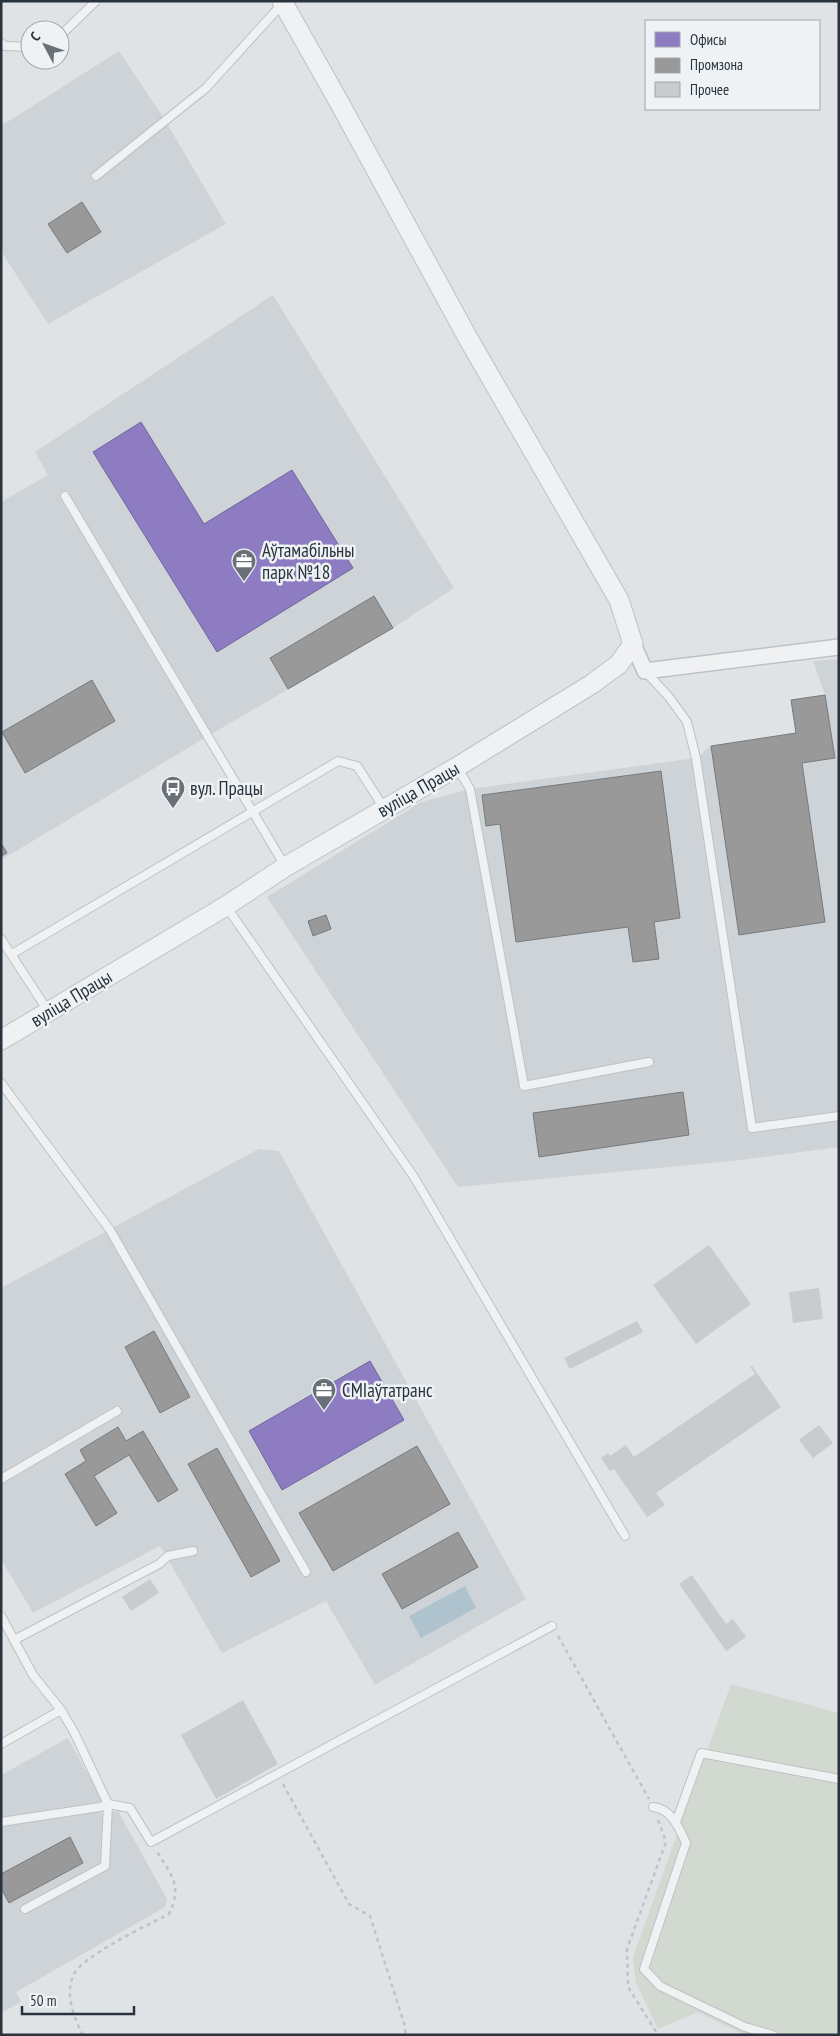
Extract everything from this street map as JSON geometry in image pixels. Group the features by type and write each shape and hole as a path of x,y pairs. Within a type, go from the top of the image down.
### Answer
{"street":[{"path":"282,2 469,340 619,600 633,644 645,671 839,647"},
{"name":"вуліца Працы","path":"1,1040 226,906 285,867 457,767 592,684 619,664 633,644"}],"lane":[{"path":"70,26 96,1"},
{"path":"96,176 206,88 282,2"},
{"path":"1,43 5,46 20,47"},
{"path":"65,496 285,867"},
{"path":"645,671 669,697 687,722 696,758 752,1128 839,1116"},
{"path":"12,954 338,761 357,766 384,808"},
{"path":"457,767 470,790 524,1086 650,1062"},
{"path":"226,906 414,1177 624,1536"},
{"path":"1,939 48,1011"},
{"path":"1,1083 110,1230 306,1572"},
{"path":"1,1479 117,1411"},
{"path":"14,1640 159,1564 168,1556 193,1551"},
{"path":"1,1616 34,1675 61,1710 74,1732 108,1804 105,1866 25,1909"},
{"path":"1,1822 100,1807 108,1804 130,1808 151,1842 552,1626"},
{"path":"1,1744 61,1710"},
{"path":"676,1822 702,1753 839,1779"},
{"path":"653,1807 661,1808 676,1822 686,1843 644,1969 660,1986 744,2027 774,2035"}],"path":[{"path":"552,1626 653,1807 666,1842 627,1949 628,1987 658,2035"},
{"path":"278,1774 349,1904 370,1916 404,2023 406,2035"},
{"path":"83,2035 76,2021 70,1992 73,1975 86,1959 169,1914 175,1902 176,1883 151,1842"}],"shaded area":[{"path":"119,51 165,120 226,224 48,324 1,251 1,126"},
{"name":"Аўтамабільны парк №18","path":"273,295 454,588 393,628 1,860 1,502 48,475 35,452"},
{"path":"839,659 839,1147 742,1160 458,1187 267,897 421,802 470,789 696,758 711,746 796,733 791,700 825,695 813,661"},
{"path":"259,1149 279,1151 526,1599 375,1685 326,1601 222,1653 160,1546 33,1613 1,1559 1,1288"},
{"path":"731,1684 839,1713 839,2035 744,2035 698,2012 658,2029 636,1983 633,1957"},
{"path":"68,1738 102,1800 101,1814 118,1811 167,1899 165,1907 16,1992 21,2002 1,2013 1,1775"}],"water":[{"path":"465,1586 476,1608 421,1638 409,1616"}],"building: Офисы":[{"path":"141,422 204,524 292,470 353,568 217,652 93,452"},
{"path":"370,1361 404,1420 282,1490 249,1431"}],"building: Промзона":[{"path":"82,202 101,232 67,253 48,224"},
{"path":"374,596 393,628 288,689 270,658"},
{"path":"92,680 115,721 25,773 2,732"},
{"path":"825,695 835,758 802,763 825,922 739,935 711,746 796,733 791,700"},
{"path":"661,771 680,918 654,922 659,959 633,962 628,927 516,942 500,824 486,826 482,795"},
{"path":"1,843 7,853 1,856"},
{"path":"326,915 331,929 313,936 308,921"},
{"path":"683,1092 689,1135 539,1157 533,1113"},
{"path":"154,1331 190,1397 160,1413 125,1347"},
{"path":"118,1427 126,1441 143,1431 178,1490 158,1502 129,1455 94,1476 117,1513 96,1526 65,1474 86,1461 80,1450"},
{"path":"417,1446 450,1504 333,1571 299,1513"},
{"path":"217,1448 280,1561 251,1577 188,1464"},
{"path":"458,1532 478,1567 402,1609 382,1574"},
{"path":"70,1837 83,1863 9,1903 1,1888 1,1874"}],"building: Прочее":[{"path":"709,1245 751,1304 696,1344 653,1285"},
{"path":"819,1288 823,1319 793,1323 789,1292"},
{"path":"637,1321 643,1332 570,1369 564,1358"},
{"path":"752,1366 781,1407 656,1493 665,1505 647,1517 614,1469 610,1471 601,1458 608,1453 610,1456 626,1445 634,1457 755,1374 750,1367"},
{"path":"819,1425 833,1443 813,1458 799,1440"},
{"path":"692,1575 726,1624 733,1619 746,1637 726,1651 679,1584"},
{"path":"150,1579 159,1593 131,1611 122,1597"},
{"path":"243,1700 278,1764 216,1799 181,1735"}],"place":[{"name":"Аўтамабільны парк №18","path":"244,582"},
{"name":"вул. Працы","path":"173,809"},
{"name":"СМІаўтатранс","path":"324,1411"}]}
